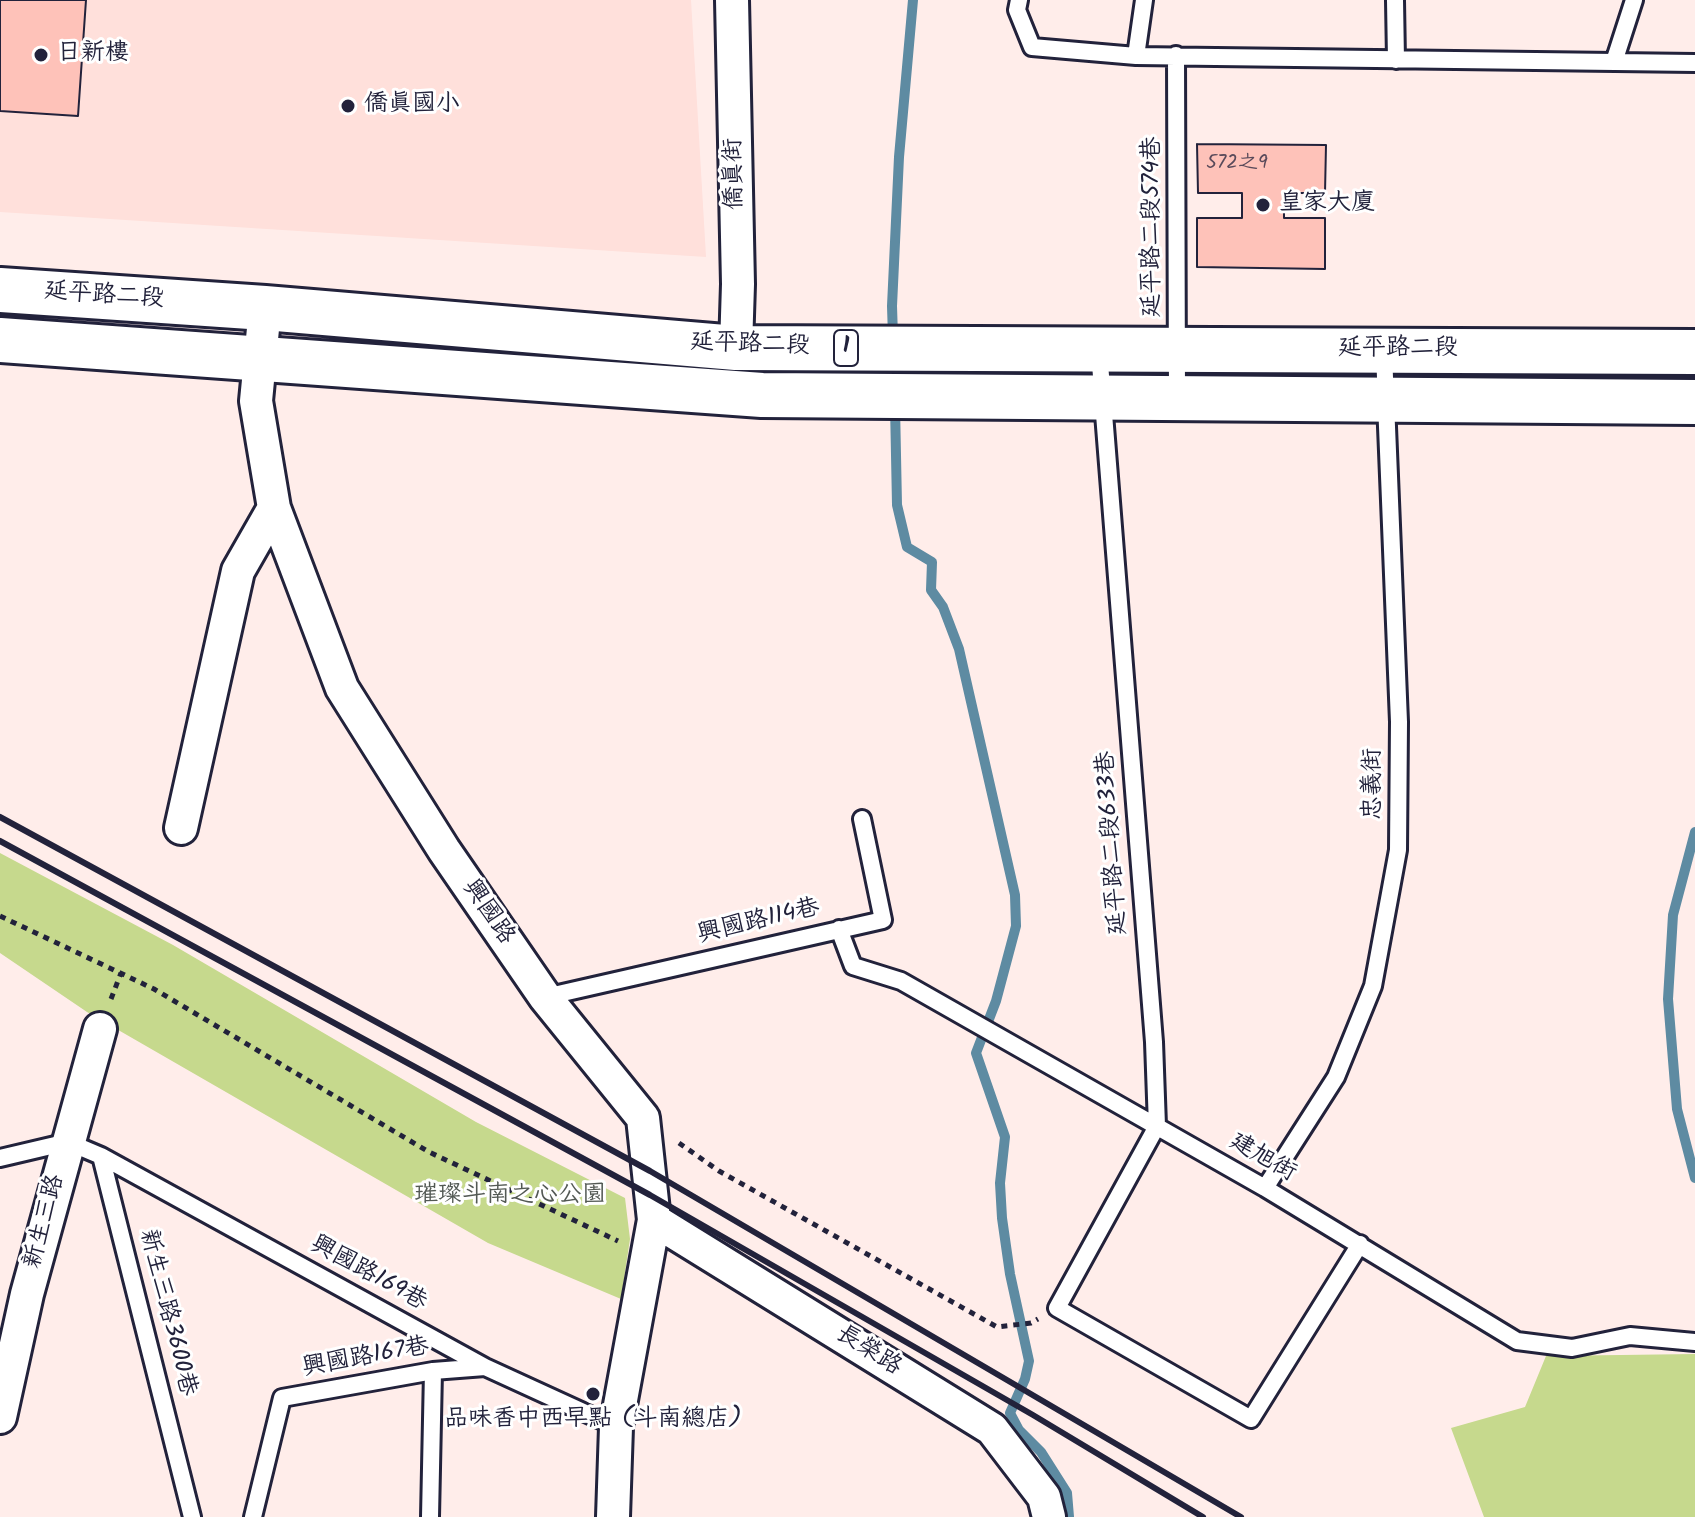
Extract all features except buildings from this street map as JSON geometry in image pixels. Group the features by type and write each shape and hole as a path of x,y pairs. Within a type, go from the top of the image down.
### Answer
{"main road":[{"name":"延平路二段","path":"0,290 265,308 736,348 1695,352"},
{"name":"延平路二段","path":"0,340 762,395 1695,402"}],"street":[{"name":"僑真街","path":"732,0 738,284 736,348"},
{"name":"興國路","path":"265,308 256,401 274,508 342,688 444,850 545,997 643,1118"},
{"path":"181,828 238,571 274,508"},
{"name":"新生三路","path":"0,1417 27,1294 100,1029"},
{"path":"613,1517 616,1427 654,1220 643,1118"},
{"name":"長榮路","path":"654,1220 992,1429 1044,1497 1049,1517"}],"lane":[{"path":"1019,0 1017,10 1032,47 1136,56 1695,63"},
{"path":"1136,56 1144,0"},
{"path":"1395,0 1396,60"},
{"path":"1614,62 1634,0"},
{"name":"延平路二段574巷","path":"1176,55 1177,399"},
{"name":"延平路二段633巷","path":"1099,349 1154,1042 1157,1126"},
{"name":"忠義街","path":"1265,1188 1336,1077 1368,999 1398,850 1399,722 1384,350"},
{"name":"興國路114巷","path":"545,997 883,920 862,819"},
{"name":"建旭街","path":"839,929 853,966 901,981 1265,1188 1517,1341 1572,1348 1630,1336 1695,1342"},
{"path":"1157,1126 1057,1308 1251,1419 1360,1244"},
{"path":"0,1158 68,1142 101,1156"},
{"name":"興國路169巷","path":"101,1156 485,1367 616,1427"},
{"name":"新生三路3600巷","path":"101,1156 192,1517"},
{"name":"興國路167巷","path":"253,1517 282,1398 433,1371 485,1367"},
{"path":"430,1517 433,1371"}],"path":[{"path":"0,916 154,989 429,1152 648,1256"},
{"path":"643,1118 719,1171 997,1327 1031,1323 1057,1308"}],"shaded area":[{"name":"僑真國小","path":"0,0 691,0 706,257 0,212"}],"green space":[{"name":"璀璨斗南之心公園","path":"0,853 173,945 476,1122 625,1198 630,1239 621,1299 488,1243 87,1012 0,953"},
{"path":"1695,1354 1695,1517 1484,1517 1451,1428 1525,1407 1546,1356"}],"waterway":[{"path":"893,337 899,157 913,0"},
{"path":"895,405 897,505 907,547 932,562 931,590 943,607 959,649 1015,895 1016,926 996,1001 976,1053 1005,1137 1000,1183 1002,1218 1010,1274 1029,1361 1025,1379 1010,1413 1019,1430 1041,1452 1067,1493 1069,1517"},
{"path":"1695,832 1673,915 1668,999 1677,1109 1695,1178"}],"railway":[{"path":"0,817 650,1171 1241,1517"},
{"path":"0,841 650,1195 1033,1415 1203,1517"}],"place":[{"name":"日新樓","path":"41,55"},
{"name":"僑真國小","path":"348,106"},
{"name":"皇家大廈","path":"1263,205"},
{"name":"品味香中西早點 (斗南總店)","path":"593,1394"}]}
